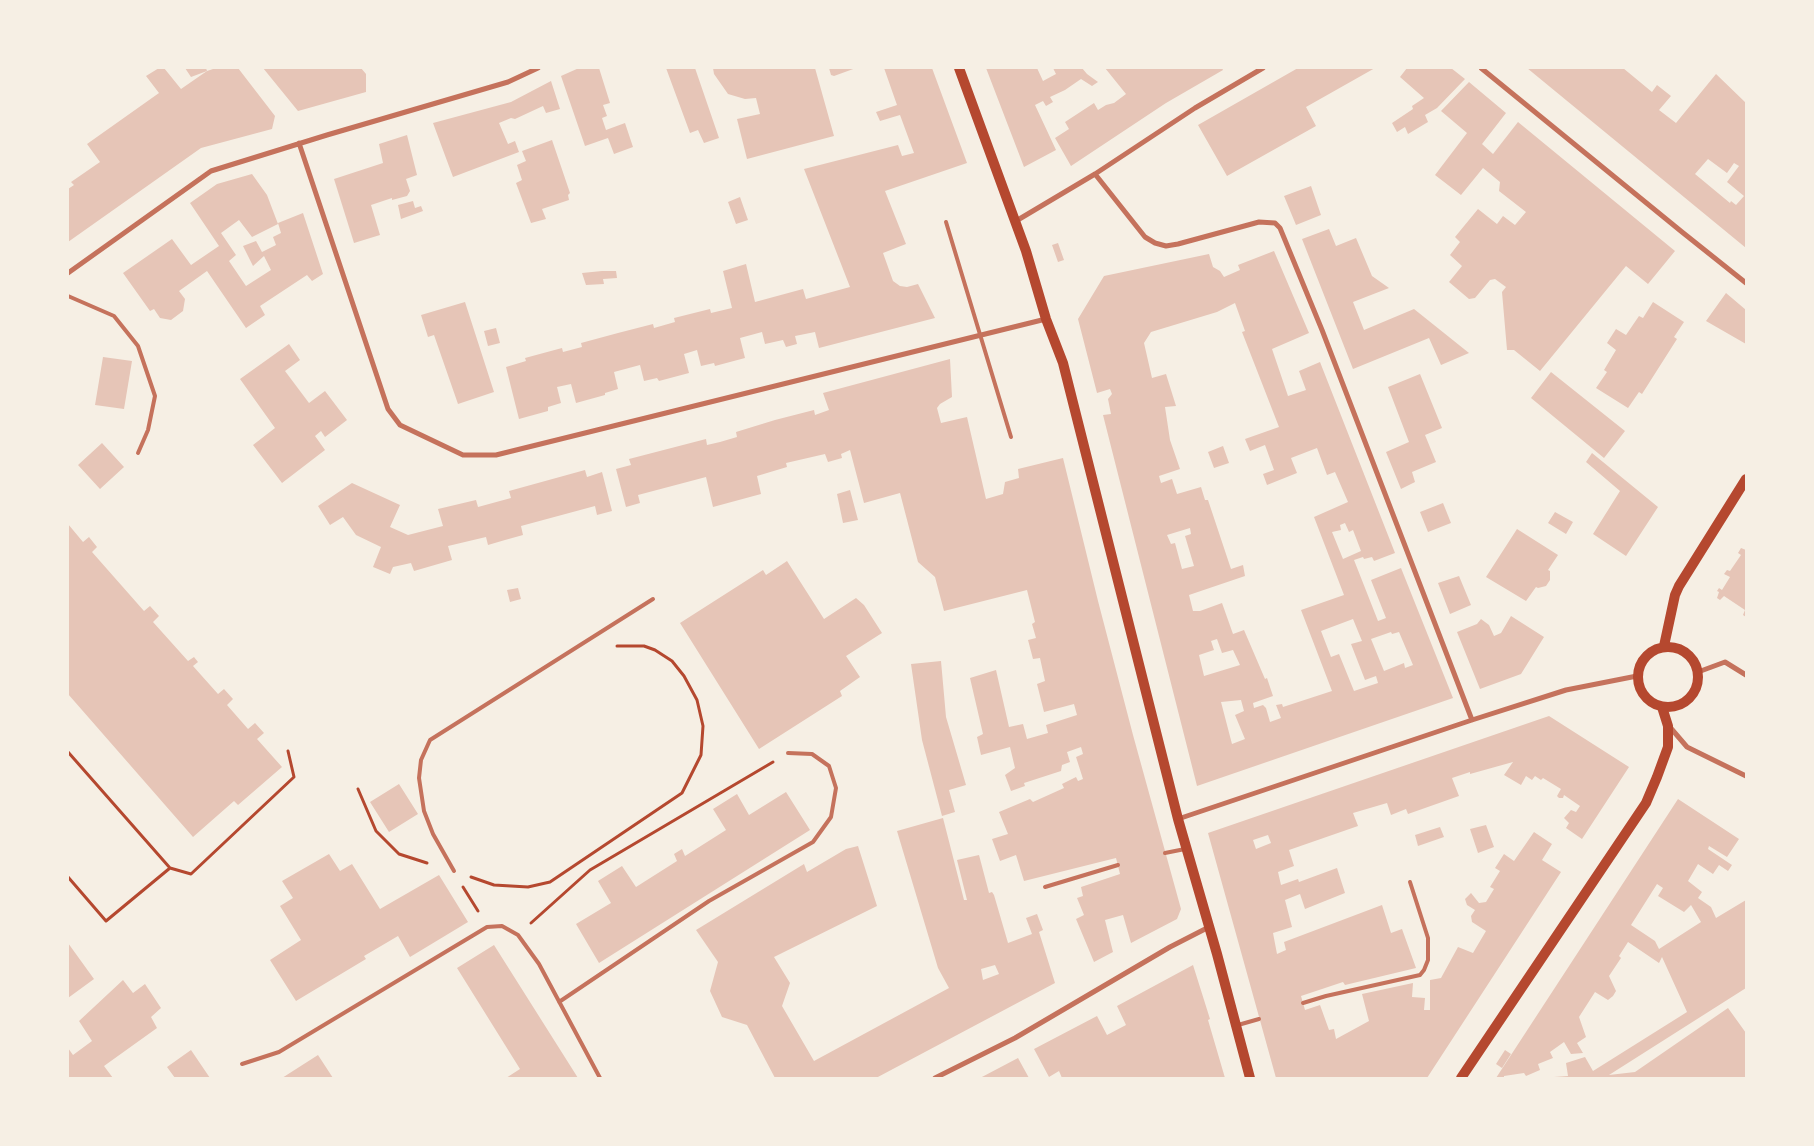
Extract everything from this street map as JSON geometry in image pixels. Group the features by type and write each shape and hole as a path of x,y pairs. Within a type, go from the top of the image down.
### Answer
{"main road":[{"path":"959,68 1016,221 1046,319 1063,363 1178,819 1250,1078"},
{"path":"1664,646 1675,595 1679,586 1746,479"},
{"path":"1664,646 1681,649 1689,655 1698,672 1695,691 1689,699 1681,705 1662,707 1647,699 1641,692 1637,676 1639,666 1644,657 1664,646"},
{"path":"1461,1078 1646,803 1668,747 1668,726 1662,707"}],"street":[{"path":"68,273 211,171 299,143 508,82 538,68"},
{"path":"1016,221 1095,174 1194,108 1263,68"},
{"path":"1481,68 1746,283"},
{"path":"299,143 388,409 400,425 463,456 496,455 1046,319"},
{"path":"1095,174 1145,237 1155,243 1166,246 1178,244 1259,222 1275,223 1280,228 1322,330 1472,720"},
{"path":"1698,672 1725,662 1746,675"},
{"path":"1178,819 1566,690 1637,676"},
{"path":"1668,726 1687,747 1746,776"},
{"path":"935,1078 1015,1038 1209,927"}],"lane":[{"path":"946,222 1011,437"},
{"path":"68,296 114,316 138,346 155,396 148,430 138,453"},
{"path":"454,871 433,834 424,811 419,778 421,760 430,740 653,599"},
{"path":"559,1002 709,901 813,842 831,817 836,788 829,766 812,754 788,753"},
{"path":"1165,853 1186,848"},
{"path":"1045,887 1118,865"},
{"path":"1303,1003 1420,975 1428,960 1428,938 1410,882"},
{"path":"242,1064 279,1052 487,927 502,926 518,935 539,964 600,1078"},
{"path":"1236,1026 1259,1019"}],"path":[{"path":"358,789 376,831 399,854 494,885 528,887 550,882 682,793 701,755 704,726 697,700 684,676 672,660 644,646 616,646"},
{"path":"68,752 170,868 191,874 294,777 288,751"},
{"path":"518,935 590,870 788,753"},
{"path":"68,877 106,921 170,868"},
{"path":"454,871 487,927"}],"building":[{"path":"159,68 164,68 181,89 207,71 216,68 238,68 275,116 272,129 201,148 68,242 68,189 74,185 71,182 100,162 87,144 159,93 146,76"},
{"path":"185,68 206,68 207,71 191,77"},
{"path":"263,68 361,68 366,74 366,92 298,111"},
{"path":"579,68 599,68 610,103 603,105 607,116 602,118 606,130 625,123 633,147 614,154 608,138 585,146 561,76"},
{"path":"666,68 695,68 719,138 704,143 698,130 690,133"},
{"path":"713,68 815,68 834,136 747,159 737,119 760,114 756,98 745,99 728,94 714,74"},
{"path":"829,68 856,68 834,76 831,75"},
{"path":"884,68 932,68 967,163 885,191 906,244 883,253 893,281 900,286 907,287 918,284 935,318 819,348 815,332 795,336 797,344 786,347 783,340 765,344 762,332 740,338 745,358 715,366 714,363 701,366 697,350 684,354 689,373 659,381 657,378 644,381 640,365 614,372 618,389 605,393 605,395 576,403 571,384 557,387 561,403 548,407 548,411 519,419 506,367 526,361 525,358 562,348 563,352 582,347 581,343 618,333 653,324 654,328 675,322 674,318 710,309 711,313 732,308 723,271 746,264 755,302 803,289 806,299 850,287 804,169 898,145 902,156 914,153 900,115 880,121 876,112 897,105"},
{"path":"986,68 1037,68 1043,81 1056,74 1053,68 1082,68 1098,82 1092,86 1081,79 1050,97 1053,102 1046,106 1043,101 1035,105 1056,150 1024,167"},
{"path":"1105,68 1222,68 1223,70 1166,103 1071,166 1055,138 1069,129 1065,122 1094,103 1098,110 1114,103 1126,94"},
{"path":"1298,68 1375,68 1306,107 1316,126 1227,176 1198,125"},
{"path":"1407,68 1451,68 1465,79 1437,108 1425,115 1428,122 1408,134 1405,127 1397,132 1392,123 1413,109 1412,106 1424,98 1400,77"},
{"path":"1527,68 1623,68 1652,92 1657,85 1671,96 1659,110 1676,123 1716,74 1746,103 1746,248","holes":["1708,159 1727,173 1734,163 1739,166 1727,182 1744,196 1736,205 1731,201 1730,203 1695,174"]},
{"path":"551,81 560,109 546,113 543,106 515,119 511,118 499,123 508,144 515,141 519,152 453,177 433,123 511,102"},
{"path":"1469,82 1506,113 1482,144 1493,154 1518,122 1675,251 1648,284 1626,266 1540,371 1514,350 1507,350 1502,292 1506,287 1495,279 1490,280 1475,298 1469,299 1449,282 1462,266 1450,255 1460,242 1455,237 1478,209 1497,224 1503,216 1515,225 1526,212 1499,191 1500,182 1483,168 1461,195 1435,175 1467,133 1441,111"},
{"path":"407,135 417,175 406,179 410,191 407,196 392,200 392,198 371,205 380,235 354,243 334,179 383,163 379,144"},
{"path":"552,140 570,193 568,195 569,200 542,209 546,219 531,223 516,183 522,180 517,165 526,161 522,151"},
{"path":"252,174 267,195 278,224 252,237 239,220 221,233 236,255 229,261 246,286 271,270 264,256 253,266 243,246 256,241 262,252 276,245 273,237 281,233 278,223 303,213 323,274 312,281 307,275 260,306 265,315 246,328 207,271 179,291 185,299 183,311 171,320 160,318 154,309 150,311 123,273 172,239 191,265 219,246 190,203 217,184"},
{"path":"1311,186 1321,215 1296,225 1284,196"},
{"path":"740,197 748,220 736,224 728,202"},
{"path":"413,201 415,208 421,206 423,211 401,219 398,205"},
{"path":"1329,229 1336,246 1356,238 1372,276 1389,288 1353,302 1364,330 1414,309 1469,353 1441,365 1429,338 1353,369 1302,239"},
{"path":"1058,243 1064,260 1058,262 1052,245"},
{"path":"1274,251 1309,333 1272,349 1288,396 1306,390 1299,371 1320,362 1395,553 1374,561 1372,557 1354,560 1378,621 1386,618 1371,580 1401,568 1453,698 1197,786 1103,415 1111,414 1108,399 1112,394 1110,389 1097,393 1078,319 1104,276 1209,254 1213,267 1220,271 1224,277 1240,270 1238,265","holes":["1235,303 1245,331 1242,332 1279,427 1245,439 1250,451 1265,445 1274,470 1263,474 1267,485 1297,473 1291,458 1317,448 1327,475 1335,472 1348,502 1314,517 1344,595 1301,610 1332,691 1283,707 1282,704 1276,705 1281,718 1270,722 1266,708 1263,705 1254,708 1253,703 1273,696 1267,678 1265,679 1244,630 1233,634 1222,603 1200,611 1193,611 1189,595 1245,576 1243,565 1231,569 1208,500 1205,500 1201,487 1177,494 1172,479 1161,483 1159,476 1180,469 1170,440 1165,407 1176,406 1166,374 1152,378 1144,343 1151,332 1217,312","1345,523 1349,532 1353,530 1361,551 1343,559 1332,532 1341,530 1340,525","1190,528 1191,534 1185,536 1194,566 1182,569 1175,543 1171,544 1167,535","1353,619 1362,641 1351,644 1365,680 1376,676 1378,683 1354,691 1339,654 1331,657 1321,631","1391,632 1392,634 1399,632 1413,665 1405,668 1404,663 1384,671 1371,639","1217,639 1222,653 1233,650 1240,665 1204,676 1199,655 1214,650 1211,641","1241,700 1244,711 1235,715 1245,739 1232,744 1221,702"]},
{"path":"616,271 617,278 603,279 604,284 586,285 582,273"},
{"path":"1726,293 1746,310 1746,344 1706,321"},
{"path":"465,302 494,392 458,404 434,335 428,337 421,315"},
{"path":"1653,302 1684,322 1674,337 1677,339 1642,394 1639,392 1628,408 1596,388 1607,372 1604,370 1616,350 1607,343 1616,329 1626,335 1639,316 1643,318"},
{"path":"496,328 500,343 488,346 484,331"},
{"path":"289,344 300,360 285,371 309,403 325,391 347,420 325,437 321,431 315,436 325,450 282,483 253,445 275,428 240,379"},
{"path":"103,357 132,361 124,409 95,405"},
{"path":"950,359 952,397 937,408 941,423 967,417 986,499 1003,494 1005,482 1019,478 1018,469 1063,458 1133,735 1181,909 1177,919 1131,943 1123,915 1105,920 1113,952 1094,962 1076,919 1084,915 1077,898 1083,896 1081,887 1120,874 1116,858 1024,881 1016,855 1000,861 992,839 1008,834 999,812 1030,799 1033,802 1064,788 1062,784 1076,777 1078,781 1083,779 1076,757 1083,754 1081,747 1067,752 1070,762 1062,765 1061,771 1024,783 1025,786 1011,791 1005,775 1015,768 1010,747 981,755 977,737 983,734 970,678 996,670 1009,727 1023,724 1027,739 1048,733 1046,725 1077,715 1074,704 1044,712 1037,684 1045,681 1040,658 1033,659 1028,640 1036,638 1032,624 1035,622 1027,590 944,611 935,577 918,562 900,493 864,503 850,450 841,454 842,458 828,462 825,454 786,463 787,467 757,476 761,494 713,507 706,477 638,495 640,503 626,507 616,469 631,465 629,459 706,439 707,445 720,442 737,437 736,432 814,410 815,415 829,410 823,393"},
{"path":"1551,372 1625,431 1604,458 1531,398"},
{"path":"1420,374 1442,428 1425,435 1436,462 1412,472 1415,482 1401,489 1386,452 1409,442 1388,387"},
{"path":"102,443 124,467 100,489 78,465"},
{"path":"1223,446 1229,463 1214,468 1208,452"},
{"path":"1592,453 1658,507 1626,556 1593,534 1620,491 1586,462"},
{"path":"585,470 587,477 602,472 612,511 597,515 595,506 521,526 523,535 488,545 486,537 448,546 452,560 414,571 411,563 393,567 390,574 373,567 381,547 356,535 343,517 330,525 318,506 352,483 400,505 390,527 408,535 443,526 438,509 476,500 478,507 511,498 509,491"},
{"path":"850,490 858,520 843,523 837,494"},
{"path":"1443,503 1451,523 1428,532 1420,512"},
{"path":"1555,512 1573,522 1566,534 1548,523"},
{"path":"68,524 83,542 89,537 97,547 92,552 144,611 150,606 159,616 153,622 188,661 194,657 198,662 193,666 218,694 224,689 233,699 227,705 248,729 255,723 264,733 257,739 282,767 238,805 234,801 193,837 68,694"},
{"path":"1517,529 1558,555 1548,570 1550,571 1550,580 1546,586 1536,587 1526,601 1486,577"},
{"path":"1741,548 1746,550 1746,617 1743,615 1745,610 1724,596 1720,600 1717,598 1719,592 1717,591 1719,588 1722,590 1730,577 1724,574 1727,570 1730,571 1741,555 1738,553"},
{"path":"787,561 824,619 856,598 864,605 882,633 846,656 860,677 840,691 842,696 759,749 680,623 763,570 766,575"},
{"path":"1459,576 1471,605 1450,614 1438,583"},
{"path":"518,588 521,599 510,602 507,590"},
{"path":"1511,616 1544,637 1521,674 1480,689 1457,632 1477,624 1481,619 1489,625 1494,636 1501,633"},
{"path":"941,661 946,717 966,785 949,790 955,812 942,816 922,740 911,664"},
{"path":"1549,716 1629,767 1582,839 1566,828 1569,823 1564,818 1571,810 1576,812 1580,806 1564,795 1563,798 1559,798 1557,796 1561,789 1543,778 1541,780 1535,776 1532,780 1526,776 1521,785 1504,775 1513,762 1452,778 1459,796 1408,814 1406,809 1391,815 1387,803 1353,813 1358,826 1289,850 1294,866 1278,872 1281,885 1298,879 1299,882 1337,868 1345,893 1305,909 1300,894 1285,900 1292,927 1273,933 1277,954 1286,950 1284,942 1382,905 1391,933 1402,929 1416,968 1345,985 1343,982 1301,996 1305,1010 1320,1005 1329,1030 1334,1029 1336,1039 1369,1021 1362,994 1413,983 1412,997 1425,998 1424,1010 1430,1010 1430,980 1441,978 1458,947 1473,953 1486,931 1472,922 1471,916 1475,910 1467,905 1465,899 1471,893 1479,903 1486,902 1494,889 1490,887 1500,871 1495,868 1504,854 1514,861 1534,832 1552,844 1542,860 1561,872 1427,1078 1276,1078 1208,833","holes":["1268,835 1271,843 1256,849 1253,840"]},
{"path":"399,784 418,814 389,832 370,802"},
{"path":"786,792 810,830 599,963 576,924 611,903 598,881 622,866 636,887 677,861 674,854 682,849 685,856 726,830 713,809 737,794 749,815"},
{"path":"1678,799 1739,839 1727,857 1709,846 1708,849 1732,865 1728,871 1719,865 1713,874 1698,864 1688,881 1702,892 1698,898 1711,907 1716,918 1746,900 1746,988 1609,1075 1635,1072 1728,1008 1746,1033 1746,1078 1554,1078 1568,1076 1566,1063 1585,1057 1593,1071 1687,1012 1662,957 1659,963 1628,942 1619,956 1621,958 1609,976 1616,991 1613,996 1608,1000 1595,992 1579,1017 1586,1037 1577,1043 1583,1053 1571,1054 1564,1042 1550,1052 1553,1058 1538,1064 1540,1070 1526,1076 1524,1073 1496,1078","holes":["1657,884 1663,888 1658,896 1684,912 1691,905 1701,922 1659,949 1655,941 1631,925"]},
{"path":"943,818 964,900 967,900 957,860 979,855 989,893 992,892 994,895 1008,943 1032,934 1026,918 1037,914 1043,930 1039,932 1055,983 876,1078 775,1078 747,1025 722,1017 710,991 718,962 696,930 804,864 807,872 846,849 858,846 877,906 774,957 790,983 782,1006 814,1061 949,988 938,968 897,831","holes":["995,965 999,974 983,980 981,969"]},
{"path":"1486,825 1494,847 1478,853 1470,829"},
{"path":"1440,827 1444,837 1418,846 1415,835"},
{"path":"329,854 340,871 352,864 380,909 439,875 468,922 410,957 398,936 364,956 366,959 296,1001 270,960 301,940 280,906 293,898 282,881"},
{"path":"68,943 94,979 68,998"},
{"path":"494,945 578,1078 506,1078 520,1069 457,968"},
{"path":"1193,965 1210,1019 1208,1020 1225,1078 1062,1078 1059,1071 1049,1077 1034,1049 1097,1016 1107,1035 1126,1025 1117,1006"},
{"path":"123,980 133,993 145,984 161,1008 151,1017 157,1028 104,1066 113,1078 68,1078 68,1048 73,1055 92,1041 79,1021"},
{"path":"191,1050 210,1078 175,1078 167,1067"},
{"path":"1505,1050 1511,1054 1502,1068 1496,1064"},
{"path":"318,1055 333,1078 282,1078"},
{"path":"1018,1058 1029,1078 980,1078"}]}
